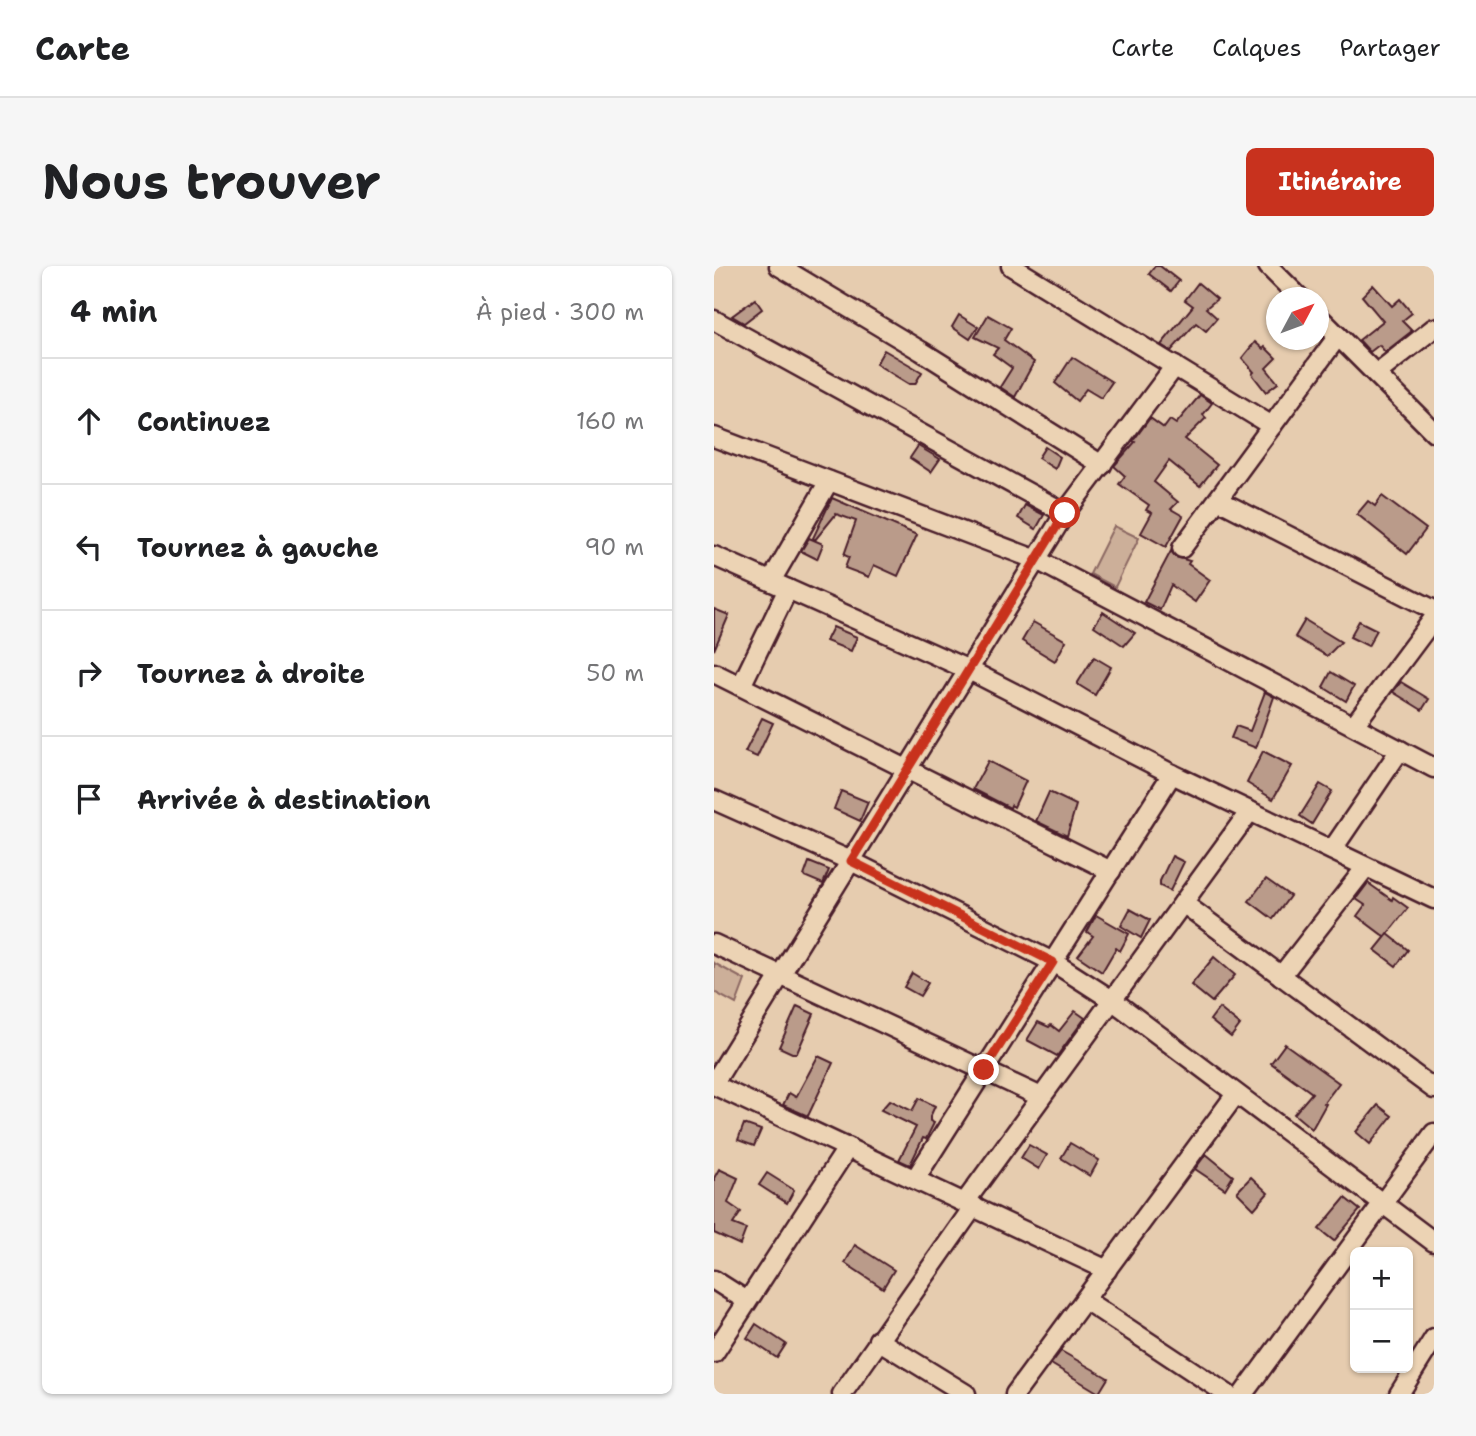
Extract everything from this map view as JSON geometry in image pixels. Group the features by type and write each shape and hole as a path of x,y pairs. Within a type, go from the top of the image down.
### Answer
{"street":[{"path":"779,266 1102,465"},
{"path":"1011,266 1272,426"},
{"path":"1268,266 1289,287"},
{"path":"714,320 1065,513"},
{"path":"1329,327 1434,432"},
{"path":"1376,374 1434,328"},
{"path":"1182,548 1338,336"},
{"path":"1107,1270 714,1084 1065,513 1175,366"},
{"path":"714,437 1037,560 1434,768"},
{"path":"771,581 829,481"},
{"path":"1218,500 1434,610"},
{"path":"714,556 969,670 1172,774 1434,899"},
{"path":"741,686 788,589"},
{"path":"1353,725 1434,618"},
{"path":"714,673 1111,871"},
{"path":"1332,850 1401,750"},
{"path":"915,1179 1172,774"},
{"path":"714,800 851,861 1053,962 1112,1000 1434,1242"},
{"path":"842,1394 1041,1097 1250,811"},
{"path":"1281,976 1366,867"},
{"path":"1183,903 1434,1089"},
{"path":"714,944 1041,1097"},
{"path":"1015,1394 1236,1094"},
{"path":"1243,1394 1434,1133"},
{"path":"714,1353 848,1147"},
{"path":"714,1280 747,1301"},
{"path":"1085,1300 1227,1394"},
{"path":"1399,1394 1427,1363 1434,1338"},
{"path":"878,1340 966,1394"}],"shaded area":[{"path":"1114,526 1139,538 1115,587 1090,574"},
{"path":"714,963 745,980 736,1004 714,992"}],"building":[{"path":"1155,266 1160,266 1179,281 1171,291 1149,274"},
{"path":"1198,283 1217,299 1206,308 1217,318 1206,331 1196,323 1171,351 1161,345 1193,306 1185,300"},
{"path":"1373,285 1392,306 1400,299 1412,313 1402,321 1412,331 1385,352 1379,345 1370,352 1359,340 1383,321 1362,296"},
{"path":"755,299 762,309 744,323 732,316"},
{"path":"959,315 978,327 970,339 952,327"},
{"path":"988,315 1011,328 1004,340 1034,362 1015,397 1000,387 1012,368 993,354 998,348 975,337"},
{"path":"1255,342 1263,349 1265,347 1276,358 1266,368 1278,383 1266,392 1242,358"},
{"path":"884,350 922,372 915,384 909,384 876,364"},
{"path":"1072,357 1112,382 1101,398 1086,389 1077,401 1055,383"},
{"path":"1200,395 1212,403 1203,415 1206,418 1185,439 1217,465 1200,486 1169,461 1154,482 1178,502 1171,509 1183,516 1166,547 1141,533 1152,513 1146,510 1149,505 1119,484 1125,476 1114,466 1135,442 1133,441 1150,418 1164,428 1170,420 1176,424"},
{"path":"918,446 940,459 931,472 910,458"},
{"path":"1045,447 1060,457 1055,469 1038,458"},
{"path":"1382,496 1426,529 1407,554 1357,514 1368,501 1375,506"},
{"path":"832,498 917,535 898,576 874,565 869,577 845,568 849,557 844,555 856,521 836,514 815,540 813,538"},
{"path":"1025,505 1044,515 1036,529 1018,518"},
{"path":"809,538 823,544 817,559 801,551"},
{"path":"1171,551 1176,557 1190,561 1188,564 1210,580 1195,602 1171,585 1160,610 1144,602"},
{"path":"714,609 729,615 714,650"},
{"path":"1103,612 1135,633 1124,646 1094,626"},
{"path":"1305,620 1341,642 1327,656 1295,637"},
{"path":"1359,621 1377,630 1368,646 1350,637"},
{"path":"1033,622 1066,641 1055,661 1022,641"},
{"path":"833,627 857,637 851,651 826,641"},
{"path":"1094,657 1111,667 1095,695 1077,684"},
{"path":"1331,672 1354,686 1346,701 1323,687"},
{"path":"1401,682 1429,699 1422,710 1393,692"},
{"path":"1265,692 1274,697 1256,748 1231,738 1236,726 1250,731"},
{"path":"762,718 773,723 757,757 745,752"},
{"path":"1263,751 1292,766 1273,799 1247,783"},
{"path":"988,761 1026,781 1014,807 1011,805 1010,808 973,789"},
{"path":"1320,784 1332,791 1312,824 1300,816"},
{"path":"841,791 868,802 860,821 834,809"},
{"path":"1049,792 1076,805 1067,836 1036,821"},
{"path":"1172,856 1184,862 1170,891 1160,886 1160,881"},
{"path":"809,862 829,870 823,884 804,876"},
{"path":"1266,879 1290,896 1273,919 1249,901"},
{"path":"1368,883 1408,908 1385,937 1357,916 1365,905 1356,899"},
{"path":"1130,909 1150,920 1141,938 1121,926"},
{"path":"1096,915 1129,934 1120,951 1116,948 1102,972 1078,956 1093,936 1087,932"},
{"path":"1388,934 1408,950 1396,966 1375,950"},
{"path":"1214,957 1235,975 1212,1002 1191,985"},
{"path":"912,973 928,983 920,996 904,987"},
{"path":"797,1006 814,1014 797,1053 792,1053 779,1047"},
{"path":"1219,1008 1240,1025 1231,1037 1210,1020"},
{"path":"1075,1011 1085,1018 1057,1056 1027,1040 1038,1022 1049,1027 1051,1025 1059,1031"},
{"path":"1285,1044 1339,1083 1324,1103 1326,1104 1312,1129 1294,1114 1312,1093 1271,1063"},
{"path":"818,1056 833,1063 808,1116 783,1105 789,1093 796,1097"},
{"path":"919,1098 935,1106 930,1117 930,1121 934,1123 926,1139 923,1138 910,1165 899,1160 916,1127 881,1110 890,1100 912,1111"},
{"path":"1378,1105 1392,1116 1370,1144 1356,1132"},
{"path":"744,1124 761,1130 754,1146 738,1140"},
{"path":"1070,1143 1099,1160 1090,1176 1061,1158"},
{"path":"1029,1145 1047,1155 1039,1169 1021,1158"},
{"path":"1206,1154 1233,1176 1225,1189 1195,1169"},
{"path":"719,1169 738,1178 728,1203 741,1212 733,1224 746,1229 740,1245 714,1233 714,1178"},
{"path":"767,1173 794,1190 787,1203 759,1185"},
{"path":"1251,1177 1268,1193 1254,1209 1237,1192"},
{"path":"1345,1198 1360,1210 1334,1241 1319,1229"},
{"path":"855,1245 894,1270 883,1288 845,1263"},
{"path":"756,1324 786,1344 777,1358 747,1338"},
{"path":"1061,1351 1108,1378 1099,1393 1051,1364"}],"route":[{"path":"984,1070 1053,962 851,861 1065,513"}]}
